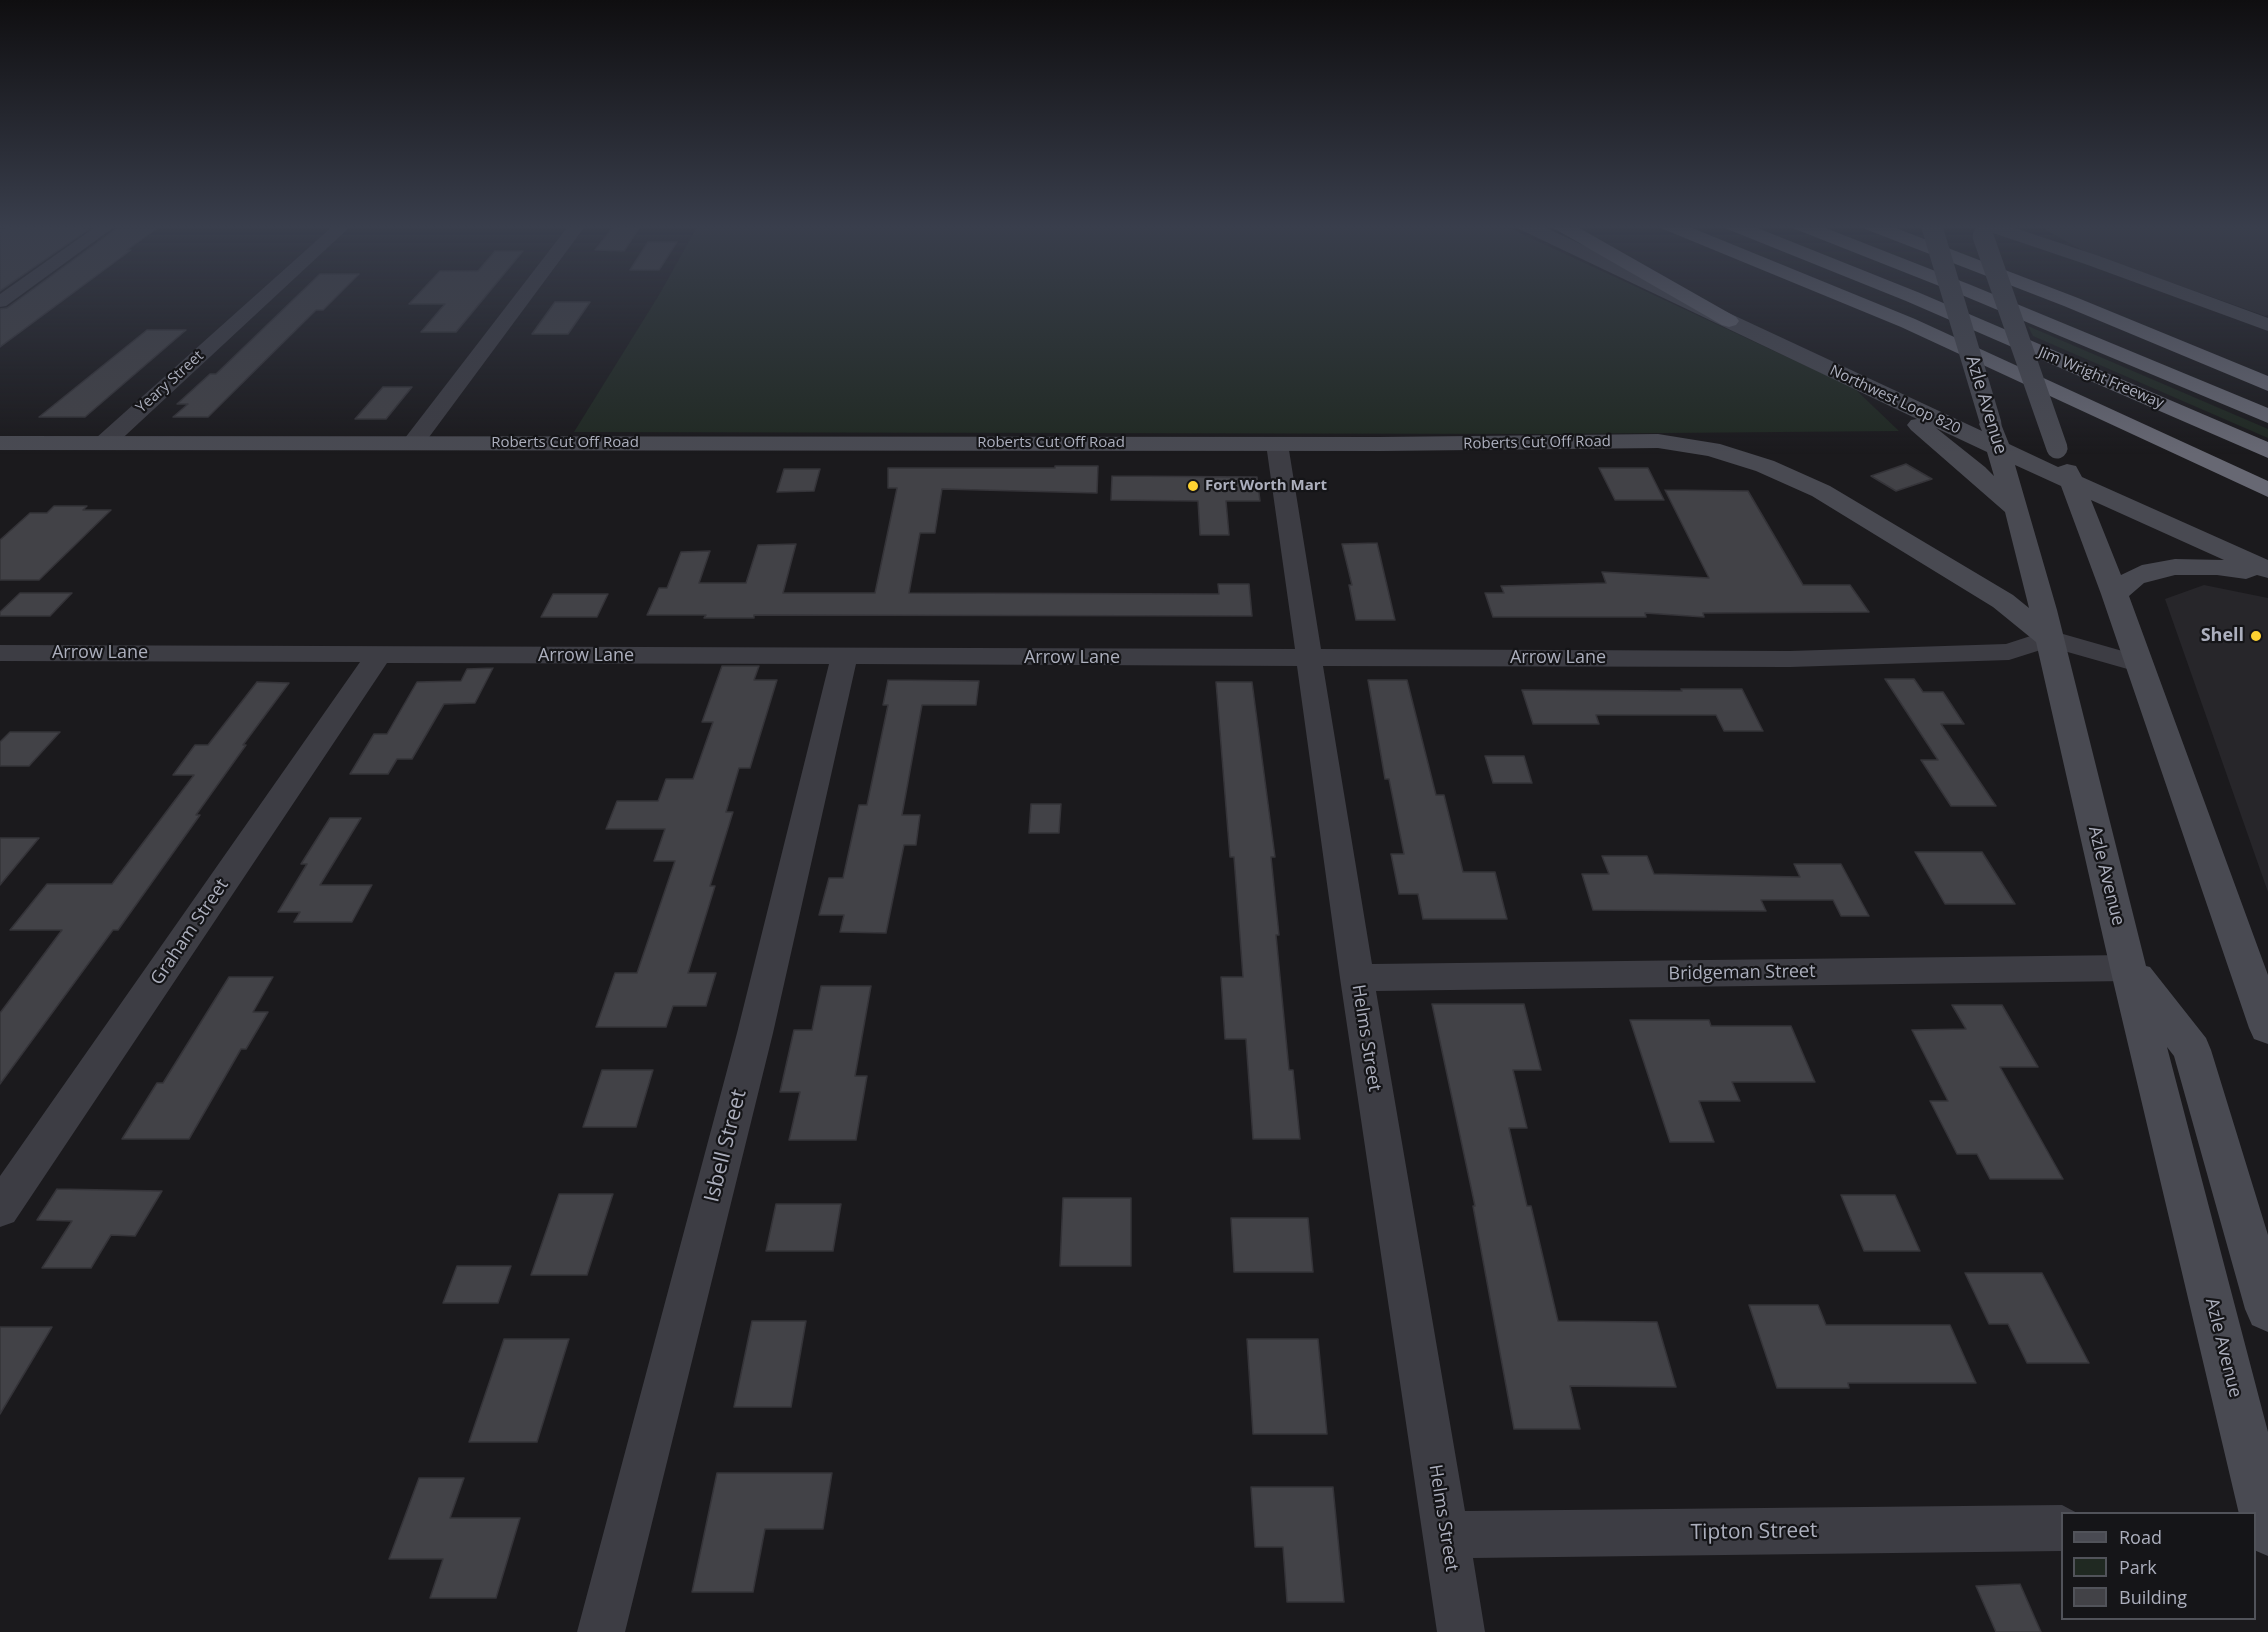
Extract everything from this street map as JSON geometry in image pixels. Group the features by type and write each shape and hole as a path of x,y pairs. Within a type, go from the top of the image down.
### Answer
{"highway":[{"path":"1694,301 1729,321"},
{"path":"1853,301 1908,324 2268,490"},
{"name":"Jim Wright Freeway","path":"1923,301 2268,451"},
{"name":"Jim Wright Freeway","path":"1993,301 2268,416"},
{"path":"2069,301 2268,384"}],"main road":[{"name":"Northwest Loop 820","path":"1687,301 1999,449 2268,572"},
{"name":"Azle Avenue","path":"1954,301 2017,511 2263,1525"},
{"path":"2007,301 2057,448 2115,594 2268,1028"},
{"path":"2203,301 2268,325"},
{"path":"1861,384 1935,436 2017,511"},
{"name":"Roberts Cut Off Road","path":"0,443 1277,444 1658,441 1712,449 1765,466 1821,491 2003,602 2049,638"},
{"path":"2115,594 2134,578 2151,571 2175,567 2217,567 2268,572"},
{"path":"2128,968 2192,1050 2268,1309"}],"street":[{"name":"Yeary Street","path":"104,443 260,301"},
{"path":"413,443 520,301"},
{"name":"Helms Street","path":"1277,444 1356,978 1461,1632"},
{"path":"2049,638 2138,664"},
{"name":"Arrow Lane","path":"0,653 844,658 1790,659 2009,652 2049,638"},
{"name":"Graham Street","path":"0,1209 379,655"},
{"name":"Isbell Street","path":"601,1632 755,1033 844,658"},
{"name":"Bridgeman Street","path":"1356,978 2128,968"},
{"name":"Tipton Street","path":"1446,1535 2061,1528"}],"shaded area":[{"path":"2223,301 2268,301 2268,315 2265,316"},
{"path":"2204,585 2268,598 2268,892 2165,599"}],"green space":[{"path":"655,301 1667,301 1854,388 1899,431 1549,434 574,432"},
{"path":"2028,326 2268,429 2268,438 2033,336"}],"building":[{"path":"16,301 62,301 0,347 0,309 7,308"},
{"path":"292,301 332,301 323,310 316,310 208,417 173,417 188,404 177,404 210,374 216,374"},
{"path":"412,301 482,301 456,332 421,332 445,304 409,304"},
{"path":"555,302 590,302 568,334 532,334"},
{"path":"147,330 186,330 85,417 39,417"},
{"path":"383,387 412,387 386,419 355,419"},
{"path":"1906,464 1932,479 1896,491 1871,476"},
{"path":"1055,466 1098,466 1097,493 942,489 935,533 920,533 909,593 1219,594 1218,584 1249,584 1252,616 754,615 754,618 704,618 706,615 647,615 659,588 667,588 681,552 710,551 699,583 746,583 758,545 796,544 783,593 875,593 897,488 888,488 888,468 1055,468"},
{"path":"1599,468 1648,468 1664,500 1615,500"},
{"path":"784,469 820,469 814,491 777,492"},
{"path":"1112,476 1257,477 1260,501 1226,501 1229,535 1200,535 1198,501 1111,500"},
{"path":"1665,490 1748,491 1803,585 1850,585 1869,612 1703,613 1704,617 1645,613 1646,617 1493,617 1485,593 1504,593 1501,586 1606,583 1602,572 1709,578"},
{"path":"54,506 87,506 83,510 111,510 39,580 0,580 0,540 30,513 47,513"},
{"path":"1377,543 1395,620 1356,620 1349,585 1352,585 1342,544"},
{"path":"20,593 72,593 50,616 0,616 0,612"},
{"path":"553,594 608,594 597,617 541,617"},
{"path":"722,666 759,666 754,680 777,680 750,768 739,768 726,812 733,812 710,886 715,886 688,973 716,973 706,1006 673,1006 666,1027 596,1027 615,973 637,973 675,861 654,861 665,829 606,829 617,801 658,801 666,779 693,779 713,722 702,722"},
{"path":"493,668 475,703 444,704 412,759 397,759 388,774 350,774 374,734 387,734 417,682 461,681 467,669"},
{"path":"1885,679 1914,679 1923,692 1943,692 1964,724 1941,724 1996,806 1951,806 1921,760 1938,760"},
{"path":"888,680 979,681 976,705 922,705 902,815 920,815 916,845 904,845 886,933 840,932 844,915 819,915 829,878 843,878 859,805 867,805 888,705 883,705"},
{"path":"1368,680 1407,680 1436,795 1444,795 1463,872 1495,872 1507,919 1423,919 1418,894 1399,894 1391,854 1404,854 1389,779 1385,779"},
{"path":"257,682 289,683 243,745 246,745 196,815 200,815 118,930 113,930 0,1084 0,1013 62,930 10,930 47,884 112,884 194,775 173,775 195,745 208,745"},
{"path":"1216,682 1252,682 1275,857 1271,857 1279,935 1276,935 1289,1070 1293,1070 1300,1139 1253,1139 1246,1039 1225,1039 1221,977 1243,977 1234,857 1230,857"},
{"path":"1681,689 1742,689 1763,731 1724,731 1716,715 1596,715 1599,724 1533,724 1522,690 1682,691"},
{"path":"10,732 60,732 29,766 0,766 0,742"},
{"path":"1485,756 1524,756 1532,783 1493,783"},
{"path":"1031,804 1061,804 1059,833 1029,833"},
{"path":"330,818 361,818 320,885 372,885 352,922 294,922 300,912 278,912 307,864 301,864"},
{"path":"0,838 39,838 0,885"},
{"path":"1915,852 1982,852 2015,904 1945,904"},
{"path":"1602,856 1647,856 1654,874 1800,877 1794,864 1841,864 1869,916 1841,916 1833,900 1761,900 1766,911 1593,910 1582,874 1609,874"},
{"path":"229,977 273,977 253,1012 268,1012 246,1049 241,1049 189,1139 122,1139 157,1083 163,1083"},
{"path":"821,986 871,986 855,1076 867,1076 856,1140 789,1140 800,1092 780,1092 794,1030 812,1030"},
{"path":"1432,1004 1524,1004 1541,1070 1513,1070 1527,1128 1509,1128 1527,1206 1531,1206 1558,1321 1657,1322 1676,1387 1570,1386 1580,1429 1514,1429 1473,1206 1475,1206"},
{"path":"1952,1005 2002,1005 2038,1067 2000,1067 2063,1179 1990,1179 1977,1154 1957,1154 1930,1101 1948,1101 1912,1030 1966,1029"},
{"path":"1630,1020 1709,1020 1711,1026 1791,1026 1815,1082 1732,1082 1740,1101 1699,1101 1714,1142 1670,1142"},
{"path":"602,1070 653,1070 636,1127 583,1127"},
{"path":"57,1189 162,1191 135,1236 111,1235 91,1268 42,1268 72,1221 37,1220"},
{"path":"559,1194 613,1194 587,1275 531,1275"},
{"path":"1841,1195 1895,1195 1920,1251 1864,1251"},
{"path":"1063,1198 1131,1198 1131,1266 1060,1266"},
{"path":"776,1204 841,1204 833,1251 766,1251"},
{"path":"1231,1218 1308,1218 1313,1272 1234,1272"},
{"path":"457,1266 511,1266 498,1303 443,1303"},
{"path":"1965,1273 2042,1273 2089,1363 2027,1363 2008,1324 1989,1324"},
{"path":"1749,1305 1818,1305 1826,1325 1950,1325 1976,1383 1848,1383 1849,1388 1777,1388"},
{"path":"752,1321 806,1321 791,1407 734,1407"},
{"path":"0,1327 52,1327 0,1414"},
{"path":"504,1339 569,1339 537,1442 469,1442"},
{"path":"1247,1339 1318,1339 1327,1434 1253,1434"},
{"path":"717,1473 832,1473 823,1529 765,1529 753,1592 692,1592"},
{"path":"419,1478 464,1478 450,1518 520,1518 496,1598 430,1598 443,1559 389,1559"},
{"path":"1251,1487 1333,1487 1344,1602 1287,1602 1283,1547 1255,1547"},
{"path":"2020,1584 2041,1632 1996,1632 1976,1586"}],"place":[{"name":"Fort Worth Mart","path":"1193,486"},
{"name":"Shell","path":"2256,636"}]}
